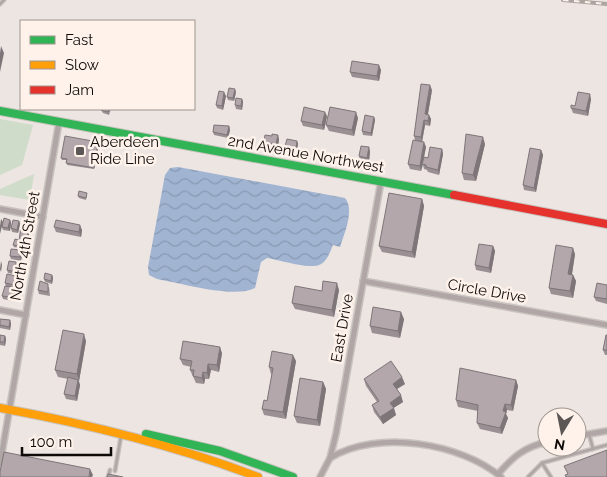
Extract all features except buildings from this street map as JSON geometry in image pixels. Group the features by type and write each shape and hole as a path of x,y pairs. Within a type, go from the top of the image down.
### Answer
{"street":[{"name":"2nd Avenue Northwest","path":"0,111 607,224"},
{"name":"North 4th Street","path":"0,464 60,122"},
{"name":"East Drive","path":"320,477 330,458 382,181"},
{"path":"0,209 43,217"},
{"name":"Circle Drive","path":"363,281 607,325"},
{"path":"0,310 26,315"},
{"path":"0,408 194,444 293,477"},
{"path":"589,434 607,430"},
{"path":"122,432 188,451 258,477"},
{"path":"330,458 348,450 364,446 412,443 460,454 500,476 518,453 527,447 537,444"}],"lane":[{"path":"0,4 4,0"},
{"path":"115,472 122,432"},
{"path":"589,434 593,449"},
{"path":"529,477 542,463 607,445"},
{"path":"542,463 551,477"},
{"path":"108,477 110,470"}],"green space":[{"path":"0,119 33,125 22,165 0,175"},
{"path":"34,174 30,200 0,195 0,189"}],"water":[{"path":"178,167 345,198 348,203 349,215 340,247 333,245 324,262 314,266 267,258 261,262 255,288 245,291 221,291 157,279 149,275 148,267 165,175 170,168"}],"railway":[{"path":"563,0 607,4"}],"traffic: fast":[{"path":"0,111 454,195"},
{"path":"146,434 220,451 293,477"}],"traffic: slow":[{"path":"0,408 130,436 195,455 258,477"}],"traffic: jam":[{"path":"454,195 607,224"}],"place":[{"name":"Aberdeen Ride Line","path":"80,151"}]}
